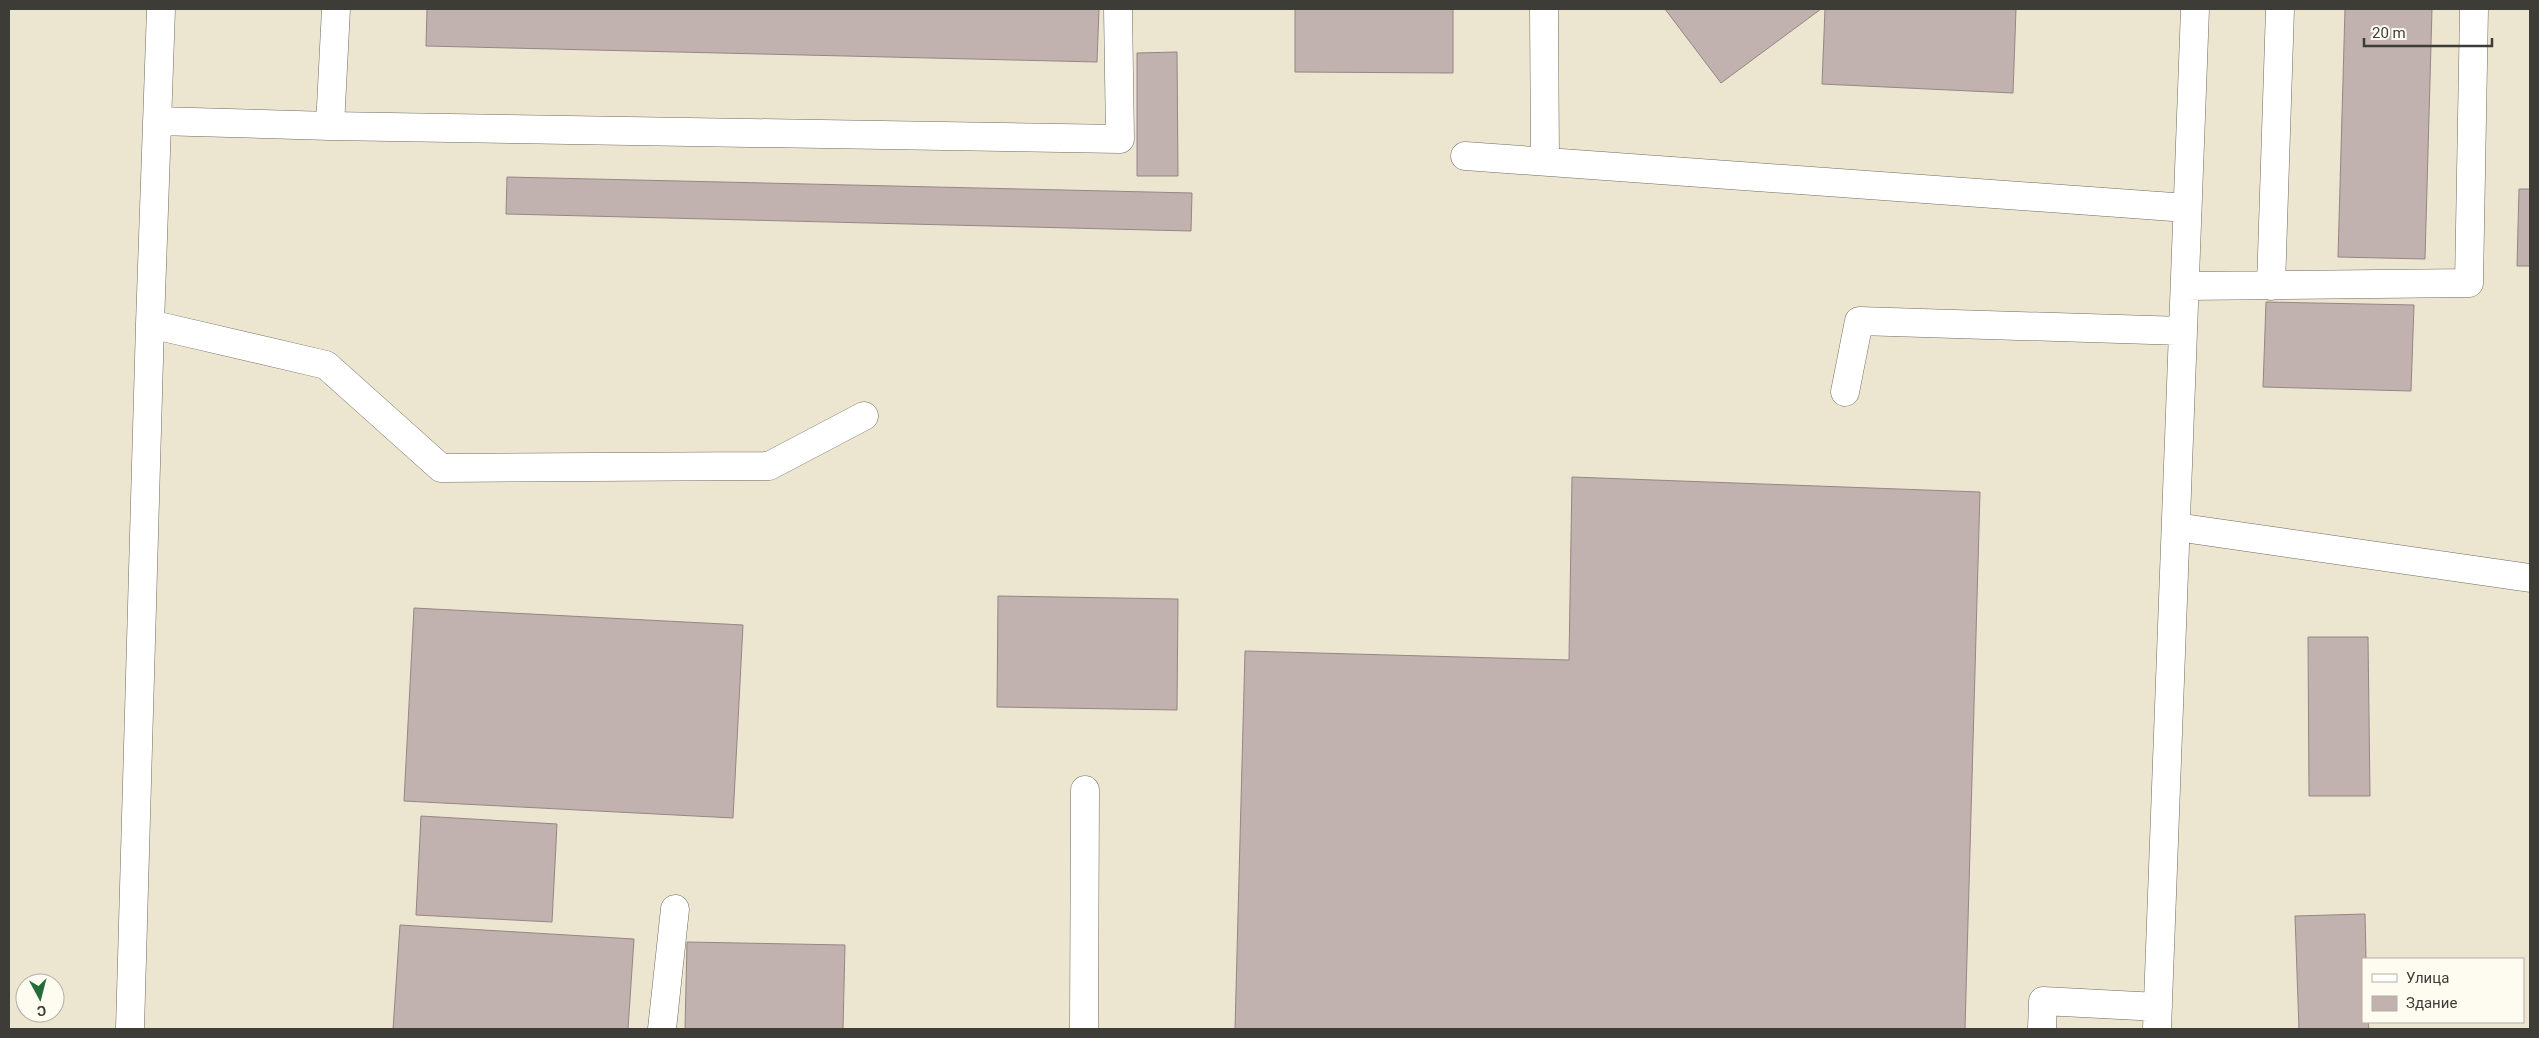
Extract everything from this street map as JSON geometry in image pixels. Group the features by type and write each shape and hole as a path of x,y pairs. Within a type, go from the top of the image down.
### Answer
{"lane":[{"path":"130,1029 156,121 161,9"},
{"path":"330,126 336,9"},
{"path":"156,121 330,126 1120,138 1118,9"},
{"path":"1544,9 1545,162"},
{"path":"2042,1029 2043,1001 2157,1018 2195,9"},
{"path":"2271,286 2280,9"},
{"path":"2185,286 2469,283 2474,9"},
{"path":"1464,156 2187,208"},
{"path":"1845,392 1859,321 2183,331"},
{"path":"150,324 326,366 441,468 769,466 864,416"},
{"path":"2176,527 2530,578"},
{"path":"1084,1029 1086,790"},
{"path":"662,1029 675,909"}],"shaded area":[{"path":"9,9 2530,9 2530,1029 9,1029"}],"building":[{"path":"427,9 1099,9 1097,62 426,46"},
{"path":"1295,9 1453,9 1453,73 1295,72"},
{"path":"1665,9 1821,9 1721,83"},
{"path":"1825,9 2016,9 2013,93 1822,84"},
{"path":"2345,9 2432,9 2425,259 2338,257"},
{"path":"1177,52 1178,176 1137,176 1137,53"},
{"path":"507,177 1192,193 1191,231 506,214"},
{"path":"2519,189 2530,189 2530,266 2517,266"},
{"path":"2266,302 2414,305 2411,391 2263,387"},
{"path":"1572,477 1980,492 1965,1029 1235,1029 1245,651 1569,660"},
{"path":"998,596 1178,599 1177,710 997,707"},
{"path":"414,608 743,625 733,818 404,801"},
{"path":"2308,637 2368,637 2370,796 2309,796"},
{"path":"421,816 557,824 552,922 416,915"},
{"path":"2365,914 2366,958 2362,958 2362,1023 2368,1023 2369,1029 2299,1029 2295,916"},
{"path":"400,925 634,939 628,1029 393,1029"},
{"path":"687,942 845,945 843,1029 685,1029"}]}
